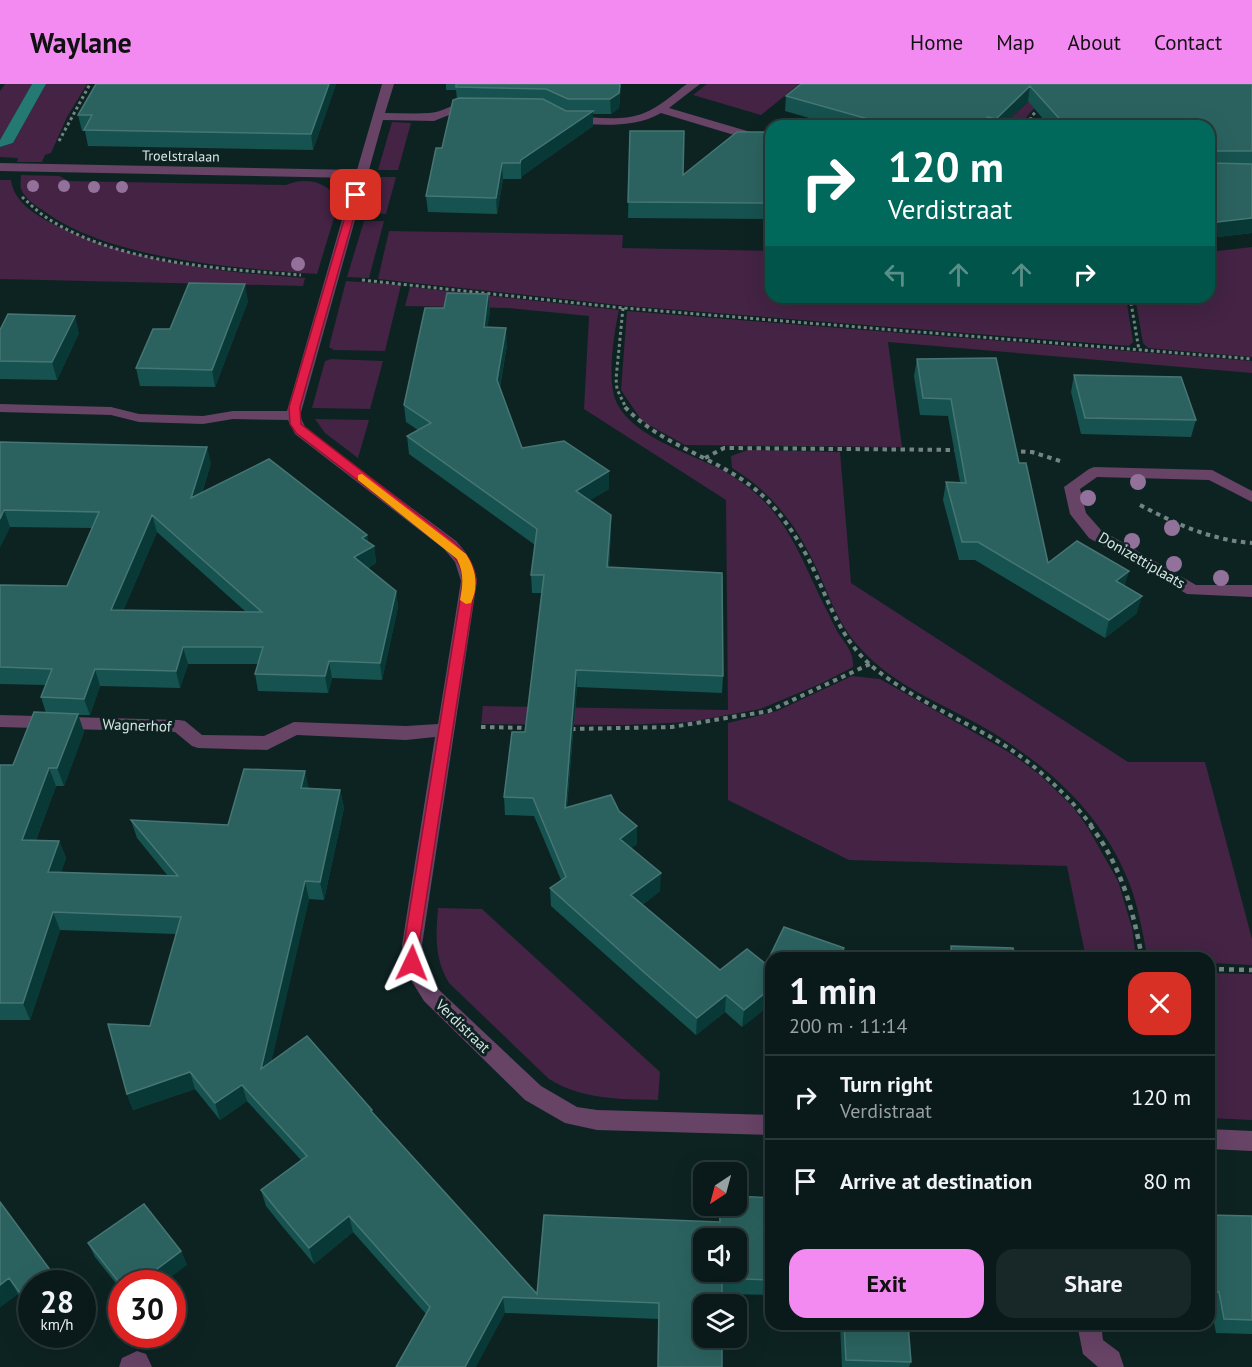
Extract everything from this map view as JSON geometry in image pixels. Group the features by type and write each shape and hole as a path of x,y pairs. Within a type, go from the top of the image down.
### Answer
{"street":[{"path":"0,408 111,411 139,418 203,420 233,415 293,416 388,84"},
{"path":"556,114 566,120 632,120 654,114 694,84"},
{"path":"379,116 434,117 458,107 491,108"},
{"path":"660,109 765,140"},
{"name":"Troelstralaan","path":"0,167 362,174"},
{"name":"Verdistraat","path":"293,416 300,431 450,545 462,556 468,568 469,581 412,945 412,963 419,980 533,1093 573,1116 597,1120 765,1125"},
{"path":"1089,476 1094,472 1212,475 1252,497"},
{"name":"Donizettiplaats","path":"1089,476 1072,487 1078,514 1095,534 1193,590 1252,591"},
{"name":"Wagnerhof","path":"0,721 179,726 198,741 267,743 294,728 406,733 445,730"},
{"path":"1215,1139 1252,1140"},
{"path":"1090,1330 1092,1346 1110,1361 1112,1367"},
{"path":"131,1367 137,1363 140,1367"}],"path":[{"path":"90,84 70,117 53,153 46,163 16,175 16,190 29,205 46,217 95,240 180,262 419,285 623,308 1252,359"},
{"path":"1030,120 1044,104"},
{"path":"1131,303 1139,350"},
{"path":"623,308 617,391 638,423 743,479 775,507 800,544 842,632 858,654 901,687 1015,751 1045,773 1077,805 1123,880 1141,952"},
{"path":"704,458 724,448 959,450"},
{"path":"1006,451 1043,454 1089,476 1143,507 1202,534 1224,540 1252,543"},
{"path":"565,729 672,727 769,711 870,664"},
{"path":"445,730 532,728"},
{"path":"1215,969 1252,970"}],"shaded area":[{"path":"5,84 32,84 0,140 0,91"},
{"path":"46,84 87,84 67,117 51,153 45,155 42,162 17,162 18,158 0,157 0,147 13,143"},
{"path":"707,84 799,84 761,115 693,95"},
{"path":"1044,87 1053,89 1027,116 1026,120 1008,120"},
{"path":"392,122 411,123 398,170 378,170"},
{"path":"21,175 59,176 69,181 286,185 308,181 321,184 338,198 317,274 250,269 175,259 103,241 71,228 34,204 21,189"},
{"path":"377,177 396,177 386,214 366,213"},
{"path":"0,180 11,180 17,195 34,213 86,239 178,264 241,273 305,278 303,286 0,279"},
{"path":"364,221 384,221 369,278 347,277"},
{"path":"389,231 623,235 622,248 765,251 765,303 1127,303 1133,342 1129,346 628,306 378,279"},
{"path":"1252,247 1252,357 1148,348 1143,343 1136,303 1215,303 1215,251"},
{"path":"346,281 401,285 385,351 334,350 329,347"},
{"path":"410,287 619,310 612,361 613,391 618,406 642,430 724,471 747,486 766,503 794,543 835,628 850,652 853,667 820,684 760,709 690,722 624,725 481,724 483,706 728,710 726,500 584,409 589,316 508,308 405,306"},
{"path":"627,311 1252,361 1252,373 888,342 902,447 685,445 642,421 621,390"},
{"path":"331,359 383,361 370,409 312,408 325,361"},
{"path":"315,419 369,420 358,458 325,433"},
{"path":"748,450 840,452 851,583 1128,762 1205,762 1252,939 1252,965 1215,963 1215,952 1146,952 1137,908 1128,880 1102,831 1085,809 1045,770 1023,753 976,723 901,682 874,662 847,631 809,552 782,511 759,487 732,468 731,456"},
{"path":"852,676 880,679 1012,754 1040,775 1073,807 1088,828 1118,881 1132,928 1135,952 1085,952 1067,866 849,860 728,800 728,723 777,711"},
{"path":"438,908 482,909 660,1072 658,1100 588,1095 549,1079 449,983 438,955"},
{"path":"1215,973 1252,974 1252,1120 1215,1118"}],"water":[{"path":"32,84 46,84 13,143 0,147 0,140"}],"building":[{"path":"96,84 329,84 311,134 84,130 92,115 78,115"},
{"path":"456,84 620,84 619,93 610,99 568,99 546,89 456,87"},
{"path":"801,84 1252,84 1252,151 1215,151 1215,120 1061,120 1030,86 996,119 988,117 985,120 872,120 786,96"},
{"path":"459,98 543,99 566,111 593,111 521,160 520,163 502,163 496,198 426,196 436,148 442,148 453,100"},
{"path":"630,131 684,131 683,175 737,132 765,132 765,203 628,202"},
{"path":"1215,163 1252,164 1252,218 1215,222"},
{"path":"189,283 245,284 212,370 136,368 153,329 170,329"},
{"path":"447,293 488,294 484,327 506,328 497,380 522,448 564,441 609,471 576,491 611,515 607,567 722,573 723,676 576,670 565,808 611,795 619,811 637,826 620,839 661,873 631,895 720,970 747,949 765,963 765,993 744,1010 726,995 697,1018 646,974 550,888 566,877 533,798 504,797 512,732 525,732 544,575 531,575 537,529 407,436 431,423 404,405 425,308 444,308"},
{"path":"8,314 75,316 52,362 0,361 0,330"},
{"path":"996,358 1019,463 1026,463 1048,563 1077,541 1129,571 1116,581 1142,596 1109,620 978,542 962,542 946,482 966,483 951,399 923,398 917,359"},
{"path":"1074,375 1181,377 1196,420 1085,418"},
{"path":"0,442 207,447 191,498 269,459 367,535 362,538 374,546 354,557 396,591 380,663 329,661 325,676 255,674 263,647 183,647 176,671 95,669 84,699 41,697 52,669 0,667 0,585 67,586 99,512 4,510 0,519","holes":["152,515 262,612 111,610"]},
{"path":"34,712 78,714 57,768 49,768 22,840 59,841 48,872 178,876 131,820 228,825 244,769 305,771 301,788 340,790 320,882 305,881 261,1069 307,1036 371,1111 537,1294 544,1215 720,1222 720,1216 747,1216 747,1197 765,1198 765,1280 747,1279 747,1228 693,1228 693,1282 722,1282 722,1294 693,1294 693,1348 722,1348 722,1367 658,1367 659,1303 503,1297 465,1367 396,1367 430,1307 349,1216 309,1248 261,1190 307,1156 242,1085 215,1103 190,1072 127,1094 108,1024 150,1026 181,917 53,912 23,1003 0,1003 0,765 13,765"},
{"path":"784,927 844,948 842,952 772,952"},
{"path":"951,946 1013,948 1014,952 952,952"},
{"path":"0,1202 50,1270 18,1270 18,1290 9,1278 0,1285"},
{"path":"144,1204 181,1251 156,1270 109,1270 88,1243"},
{"path":"1215,1215 1252,1216 1252,1320 1224,1319 1219,1292 1215,1292"},
{"path":"844,1330 908,1330 911,1362 846,1360"}],"slow traffic":[{"path":"362,478 462,556 468,568 469,581 466,600"}],"route":[{"path":"356,195 294,407 295,424 300,431 450,545 462,556 468,568 469,581 412,945 412,963"}]}
